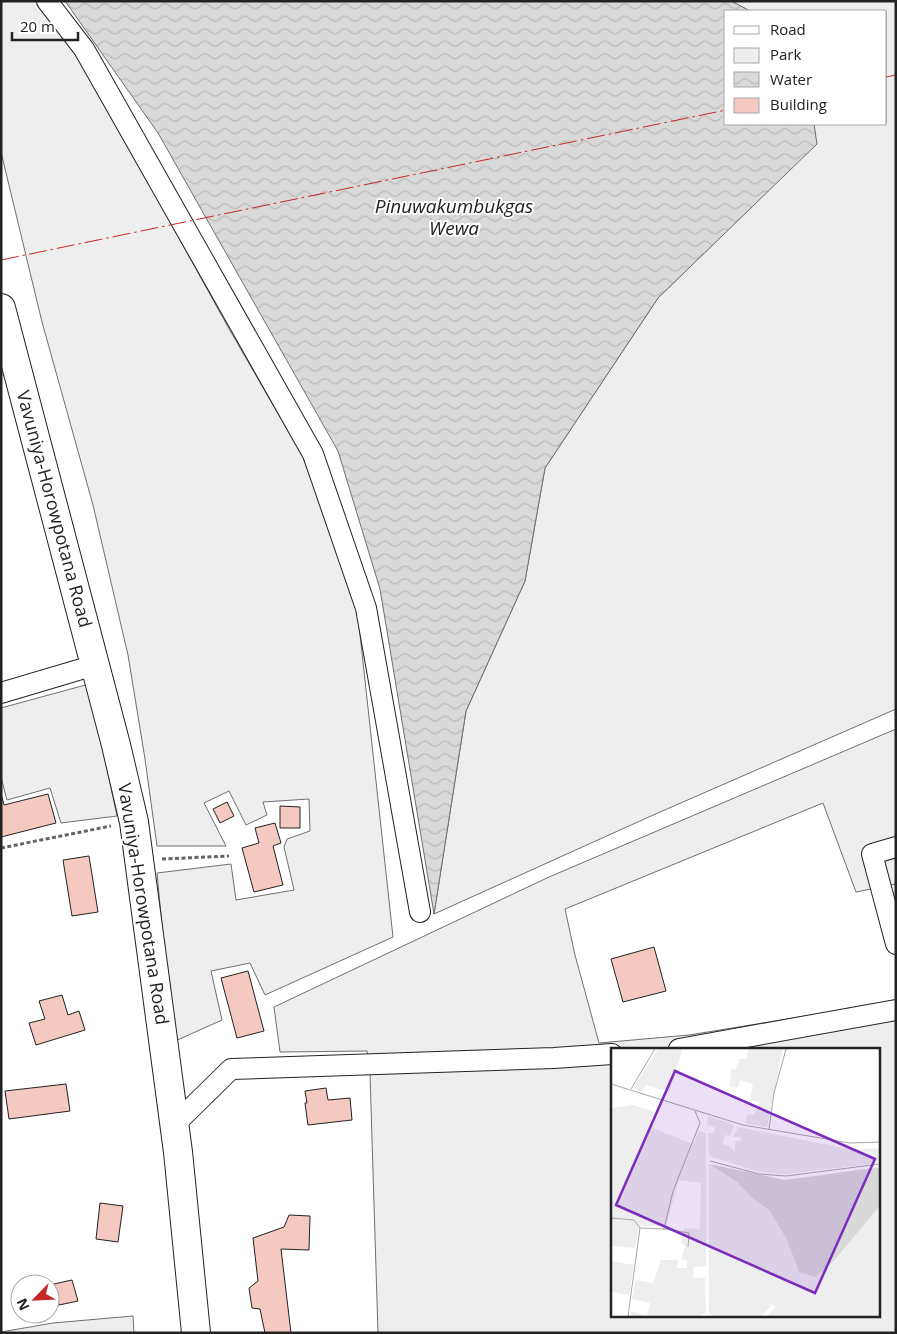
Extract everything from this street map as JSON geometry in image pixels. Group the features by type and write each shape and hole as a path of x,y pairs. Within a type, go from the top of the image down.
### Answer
{"highway":[{"name":"Vavuniya-Horowpotana Road","path":"1,308 116,745 134,822 179,1162 196,1333"}],"street":[{"path":"47,1 84,49 313,454 366,608 420,912"},
{"path":"1,693 95,665"},
{"path":"896,847 872,854 896,944"},
{"path":"685,1048 896,1010"},
{"path":"174,1124 231,1069 554,1058 611,1054"}],"path":[{"path":"1,848 134,822"},
{"path":"139,860 229,856"}],"green space":[{"path":"1,1 37,1 77,53 228,327 303,457 357,607 393,937 265,995 250,963 211,971 222,1020 173,1042 157,873 231,864 236,900 294,890 284,847 287,839 310,831 309,799 263,802 267,815 246,825 229,791 204,803 226,846 157,846 128,655 93,505 42,322 1,152"},
{"path":"731,1 896,1 896,709 651,816 434,914 466,711 525,581 545,468 658,298 816,144 814,125 887,125 887,10 748,10"},
{"path":"89,684 117,816 61,823 50,788 7,800 1,777 1,708"},
{"path":"896,729 896,884 856,892 823,803 565,909 575,955 599,1043 689,1035 892,1002 896,1010 896,1333 378,1333 370,1074 367,1051 280,1052 274,1007 549,877"},
{"path":"133,1316 134,1333 1,1333 47,1324 60,1324 60,1322"}],"water":[{"name":"Pinuwakumbukgas Wewa","path":"65,1 731,1 748,10 724,10 724,125 814,125 817,144 658,298 545,468 525,581 466,711 434,914 380,589 338,451 158,133"}],"building":[{"path":"1,793 4,805 48,794 56,823 1,837"},
{"path":"227,802 234,816 220,823 213,809"},
{"path":"280,806 300,807 300,828 280,828"},
{"path":"275,823 281,843 273,846 283,885 254,892 242,848 259,843 255,828"},
{"path":"89,856 98,912 72,916 63,860"},
{"path":"654,947 666,991 623,1002 611,959"},
{"path":"248,971 264,1031 237,1038 221,978"},
{"path":"62,995 68,1015 79,1011 85,1030 36,1045 29,1023 45,1019 39,1001"},
{"path":"66,1084 70,1111 9,1119 5,1091"},
{"path":"326,1088 328,1100 350,1098 352,1120 308,1125 305,1091"},
{"path":"100,1203 123,1206 118,1242 96,1239"},
{"path":"289,1215 310,1216 309,1250 281,1249 291,1333 265,1333 260,1309 252,1308 249,1288 258,1281 253,1238 284,1227"},
{"path":"72,1280 78,1301 60,1305 60,1283"}],"power":[{"path":"887,77 896,75"},
{"path":"1,260 724,110"}]}
